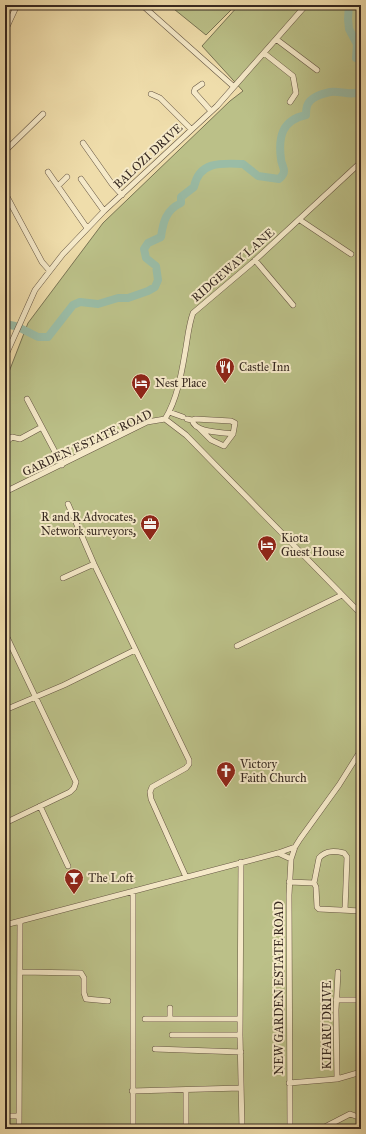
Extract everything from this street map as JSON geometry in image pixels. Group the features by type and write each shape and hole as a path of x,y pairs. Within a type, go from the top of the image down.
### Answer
{"street":[{"path":"5,31 17,5"},
{"path":"142,5 233,86"},
{"name":"BALOZI DRIVE","path":"5,357 35,290 49,270 104,211 211,110 306,5"},
{"path":"276,39 317,70"},
{"path":"264,53 284,68 294,78 296,93 290,102"},
{"path":"202,84 198,86 194,92 211,110"},
{"path":"151,94 160,98 191,129"},
{"path":"5,151 43,114"},
{"path":"84,143 101,169 122,195"},
{"name":"RIDGEWAY LANE","path":"165,419 178,387 193,313 300,220 361,162"},
{"path":"48,172 87,228"},
{"path":"58,186 67,177"},
{"path":"81,179 104,211"},
{"path":"5,193 42,262 49,270"},
{"path":"300,220 351,254"},
{"path":"255,260 293,305"},
{"path":"27,399 62,465"},
{"path":"169,412 187,419 211,440 224,446 233,434 235,423 232,421 187,419"},
{"name":"GARDEN ESTATE ROAD","path":"5,492 147,422 165,419 186,435 361,614"},
{"path":"5,443 12,437 20,439 42,427"},
{"path":"200,429 233,434"},
{"path":"68,504 94,564 189,760 189,764 186,768 152,787 150,792 151,799 186,877"},
{"path":"63,578 94,564"},
{"path":"237,646 342,595"},
{"path":"5,633 76,782 72,790 5,823"},
{"path":"5,710 135,650"},
{"name":"NEW GARDEN ESTATE ROAD","path":"290,1129 288,914 291,859 295,847 361,750"},
{"path":"40,806 68,866"},
{"path":"5,924 278,853 295,847"},
{"path":"345,910 347,857 344,853 334,851 322,854 319,858 314,883 316,887 317,907 319,909 361,911"},
{"path":"278,853 291,859"},
{"path":"241,862 240,1052 242,1129"},
{"path":"289,882 314,883"},
{"path":"132,1129 133,891"},
{"path":"19,1129 20,921"},
{"path":"20,972 81,973 84,978 84,993 86,999 108,1001"},
{"name":"KIFARU DRIVE","path":"337,1079 336,1000 338,972"},
{"path":"336,1000 361,1000"},
{"path":"170,1008 170,1019"},
{"path":"145,1019 240,1019"},
{"path":"172,1035 240,1035"},
{"path":"155,1049 240,1052"},
{"path":"289,1083 337,1079 361,1072"},
{"path":"132,1091 241,1088"},
{"path":"186,1090 186,1129"},
{"path":"321,1129 350,1114 361,1118"},
{"path":"5,1116 18,1116"}],"green space":[{"path":"169,5 236,5 206,35"},
{"path":"239,5 361,5 361,1129 5,1129 5,382 28,323 103,223 230,101 243,91 202,46"}],"waterway":[{"path":"349,5 349,29 357,44 356,58 361,59"},
{"path":"22,329 38,337 48,337 73,305 80,302 98,304 118,298 128,298 155,287 158,280 156,266 146,258 144,249 148,243 161,237 166,217 172,209 181,203 181,197 194,187 201,172 212,165 243,164 258,176 279,179 284,172 280,151 281,137 287,125 298,117 306,115 306,108 311,100 317,96 330,92 357,93 361,91"},
{"path":"5,324 15,326"}],"place":[{"name":"Castle Inn","path":"225,384"},
{"name":"Nest Place","path":"141,400"},
{"name":"R and R Advocates, Network surveyors,","path":"150,541"},
{"name":"Kiota Guest House","path":"267,562"},
{"name":"Victory Faith Church","path":"226,788"},
{"name":"The Loft","path":"74,895"}]}
